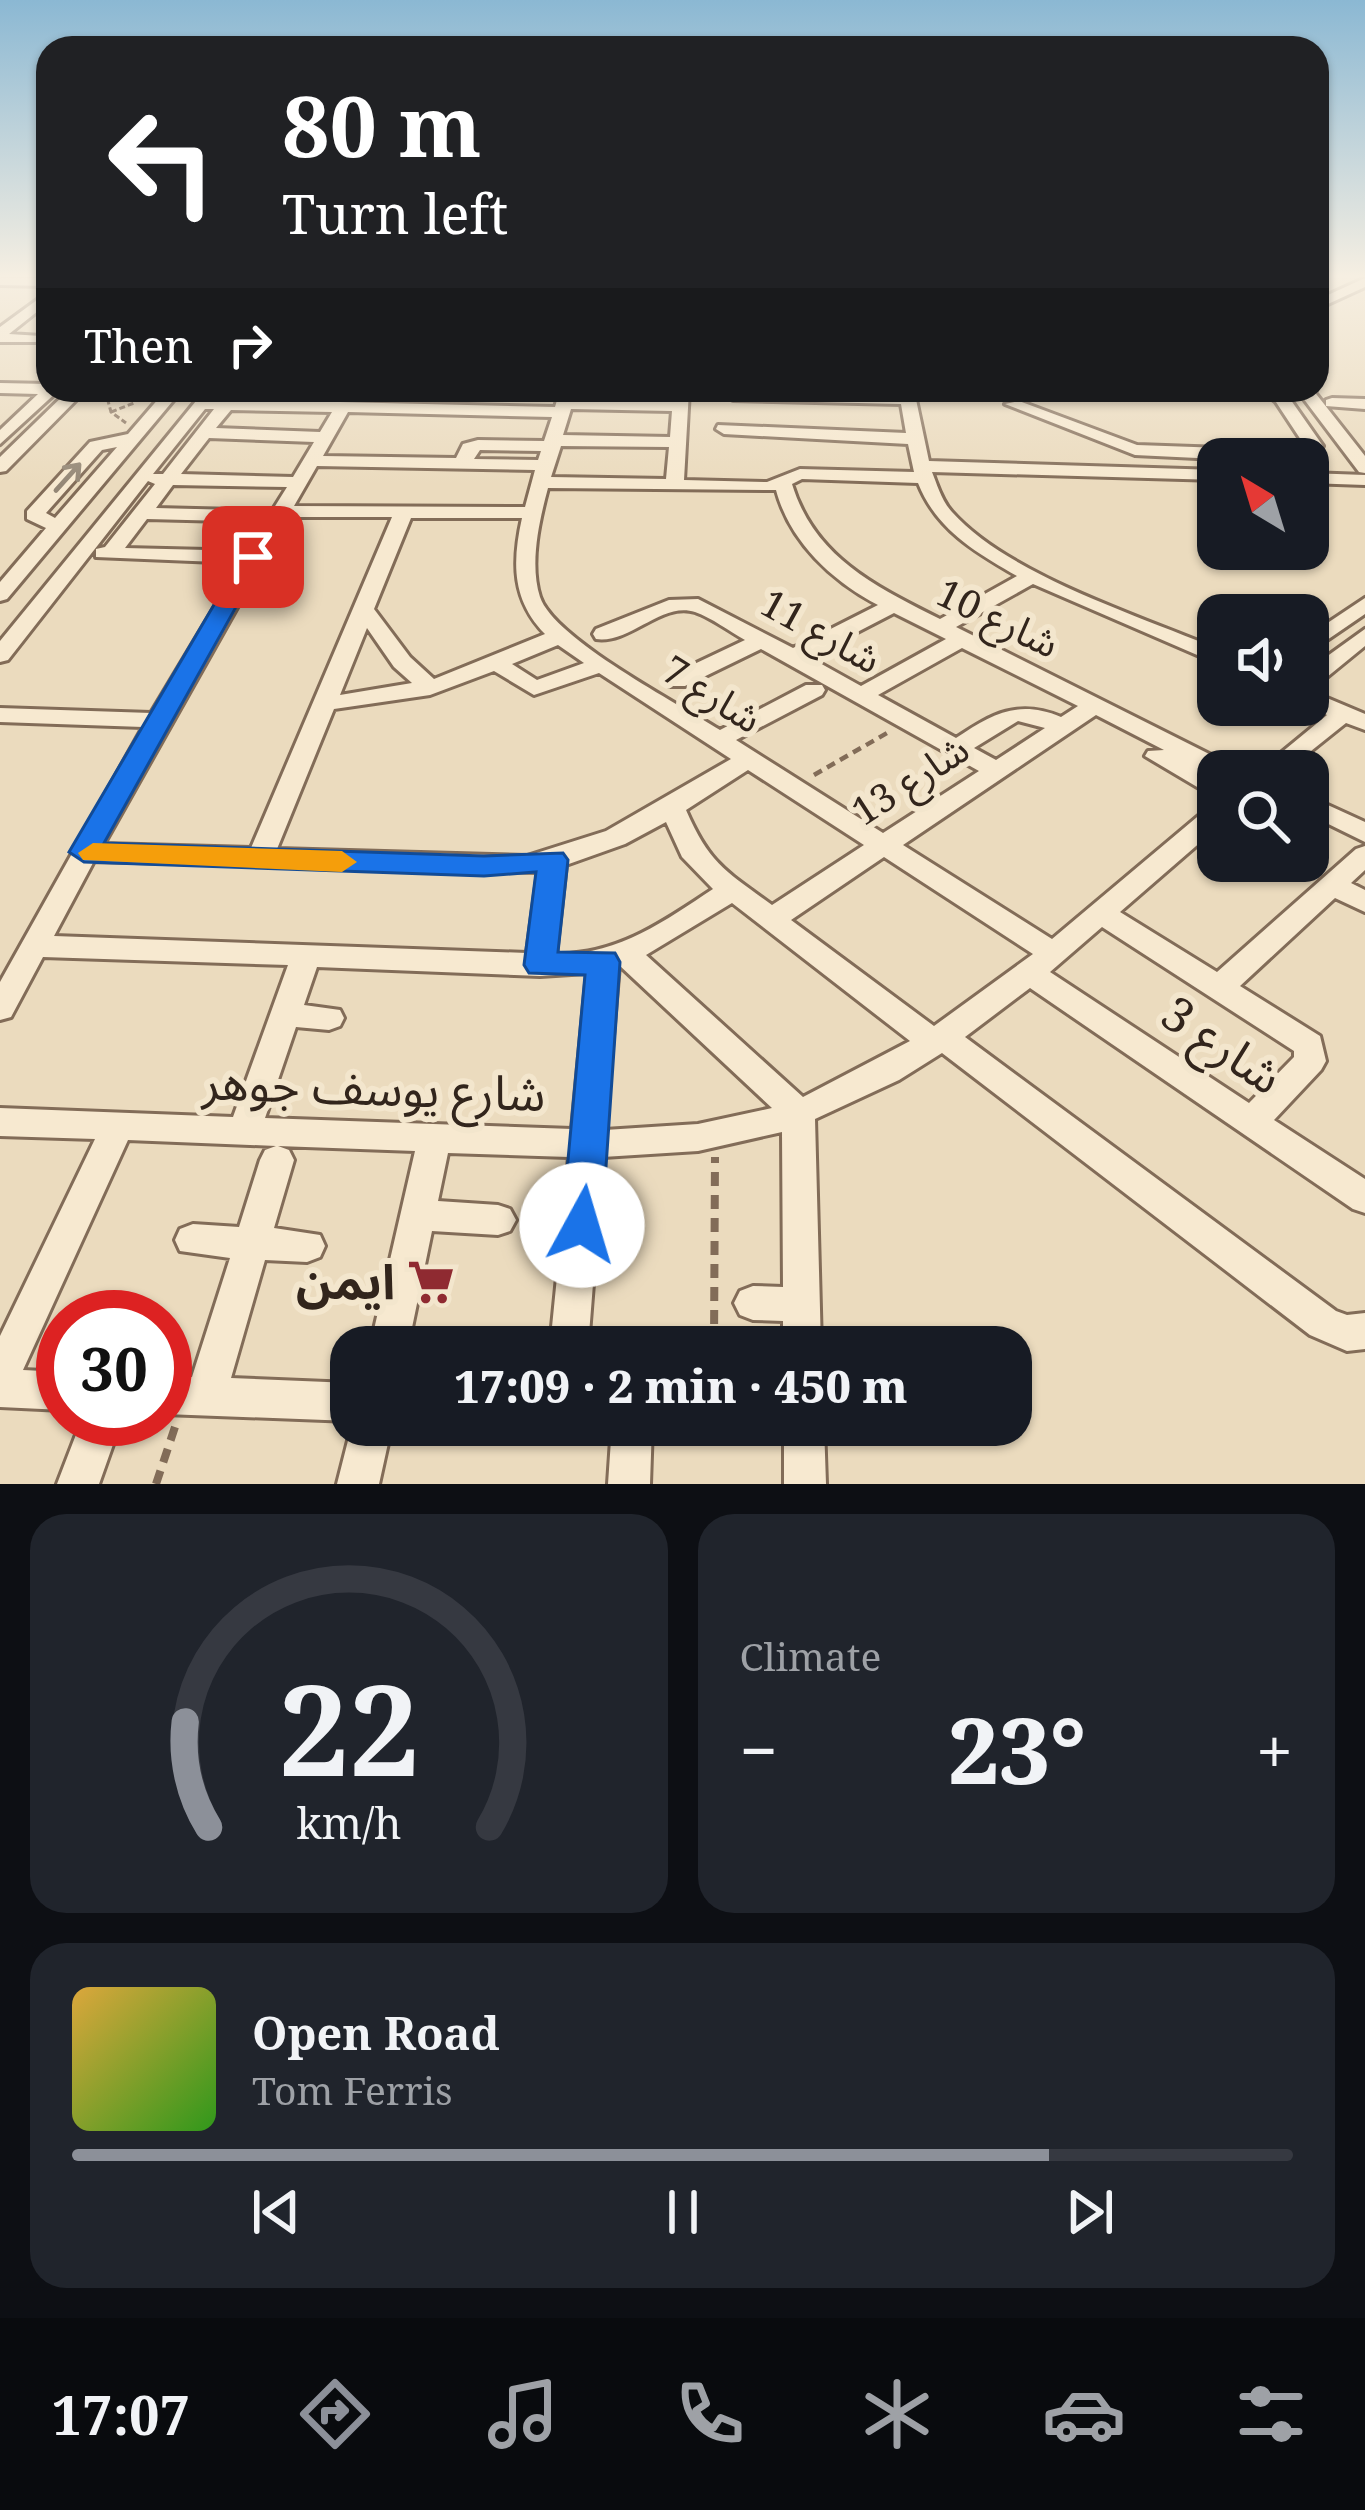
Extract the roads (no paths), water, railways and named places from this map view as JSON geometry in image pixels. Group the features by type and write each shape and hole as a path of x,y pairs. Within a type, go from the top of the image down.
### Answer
{"street":[{"path":"0,377 36,378"},
{"path":"0,388 36,389"},
{"path":"1329,398 1365,407"},
{"path":"0,439 37,402"},
{"path":"0,467 72,402"},
{"path":"0,595 130,431 161,402"},
{"path":"111,553 142,513 160,472 211,402"},
{"path":"0,655 82,552 204,433 212,402"},
{"path":"253,402 354,407"},
{"path":"0,1010 84,852 302,470 323,437 359,402"},
{"path":"471,410 474,402"},
{"path":"354,407 356,416 420,419 435,409 565,402"},
{"name":"شارع 7","path":"565,402 524,575 540,616 601,665 883,845 1038,961"},
{"path":"675,485 681,402"},
{"path":"909,402 942,513 962,534 1033,574 1197,648"},
{"path":"1013,404 1148,452 1295,458 1311,454 1314,446 1284,402"},
{"path":"1325,402 1365,468"},
{"path":"1326,402 1365,446"},
{"path":"1040,440 1071,426"},
{"path":"724,429 917,439"},
{"path":"204,433 323,437"},
{"path":"160,472 463,464 549,459 678,442"},
{"path":"549,459 675,485 926,472 1197,475"},
{"name":"شارع 10","path":"780,476 798,526 819,553 892,606 960,640 1079,716 1197,761"},
{"path":"1329,479 1365,480"},
{"path":"260,859 404,512"},
{"path":"142,513 536,513"},
{"path":"82,552 253,557"},
{"path":"938,629 1033,574"},
{"name":"شارع 11","path":"604,634 683,603 698,605 997,770"},
{"path":"1329,631 1365,604"},
{"path":"793,657 892,606"},
{"path":"364,608 402,662 430,688"},
{"path":"1329,664 1365,635"},
{"path":"324,704 430,688 560,636"},
{"path":"677,681 762,640"},
{"path":"862,695 960,640"},
{"path":"496,663 534,688 601,665"},
{"path":"718,740 814,690"},
{"path":"957,748 1020,711 1079,716 1197,777"},
{"path":"0,715 158,720"},
{"name":"شارع 13","path":"770,920 1079,716"},
{"path":"1303,750 1354,718"},
{"path":"84,852 506,866 553,860 594,848 673,809 748,759"},
{"path":"673,809 691,851 730,891 1323,1323 1347,1333 1365,1331"},
{"path":"1329,815 1365,833"},
{"name":"شارع يوسف جوهر","path":"0,1122 590,1144 715,1133 798,1112 850,1091 938,1039 1197,831"},
{"path":"1220,987 1365,856"},
{"path":"540,965 553,860"},
{"path":"1333,885 1365,902"},
{"path":"34,946 540,965 615,958 730,891"},
{"path":"1099,912 1297,1035 1311,1051 1310,1061 1252,1123"},
{"path":"244,1131 306,956"},
{"path":"615,958 798,1112 802,1326"},
{"path":"571,1326 615,958"},
{"name":"شارع 3","path":"1038,961 1252,1123 1365,1198"},
{"path":"285,1015 329,1018"},
{"path":"0,1378 118,1126"},
{"path":"393,1326 434,1139"},
{"path":"192,1381 252,1243 277,1160"},
{"path":"417,1215 498,1220"},
{"path":"193,1240 307,1246"},
{"path":"753,1303 801,1304"},
{"path":"0,1388 36,1390"},
{"path":"192,1395 330,1401"},
{"path":"77,1484 92,1446"},
{"path":"358,1484 367,1446"},
{"path":"629,1484 631,1446"},
{"path":"804,1446 805,1484"}],"place":[{"name":"ايمن","path":"431,1282"}]}
